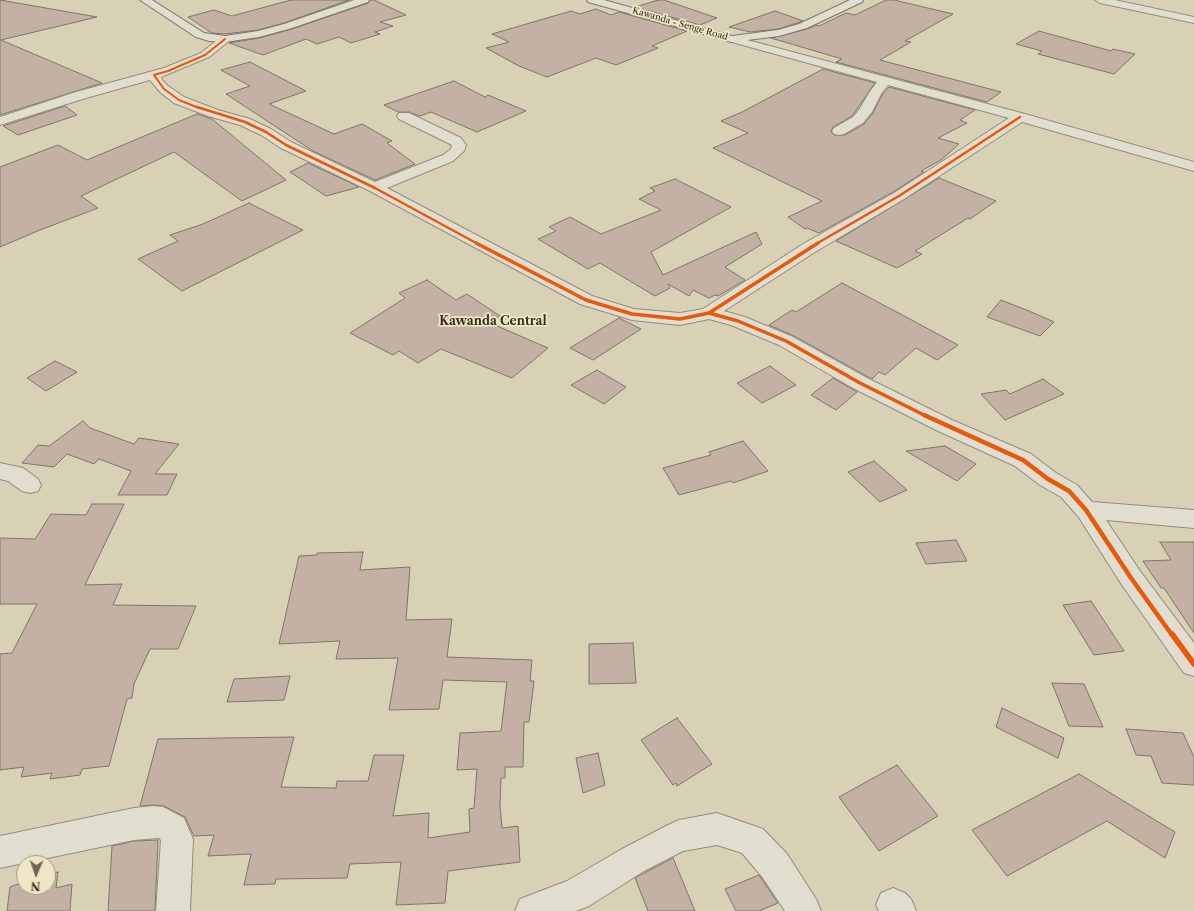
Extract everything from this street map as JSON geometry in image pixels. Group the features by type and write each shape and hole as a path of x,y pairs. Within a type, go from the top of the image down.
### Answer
{"street":[{"path":"145,0 200,35 209,38 225,39 259,34 288,26 364,0"},
{"name":"Kawanda - Senge Road","path":"592,0 732,39 779,33 803,26 858,0"},
{"path":"1100,0 1194,20"},
{"path":"0,121 81,95 174,68 205,56 225,39"},
{"path":"732,39 1020,117 1194,167"},
{"path":"154,75 164,89 179,100 213,113 245,122 266,132 286,145 376,188 527,270 586,300 632,314 680,319 710,313 810,248 899,196 1020,117"},
{"path":"840,131 858,120 865,112 875,93 885,81"},
{"path":"376,188 448,158 457,151 459,145 456,141 404,116"},
{"path":"710,313 738,321 786,341 860,383 944,425 1023,460 1048,480 1069,491 1086,510 1131,578 1194,664"},
{"path":"0,471 15,474 30,485"},
{"path":"1086,510 1194,519"},
{"path":"0,852 134,824 153,822 163,823 173,828 176,839 173,911"},
{"path":"532,911 577,894 632,860 679,836 717,829 752,840 775,866 804,911"}],"building":[{"path":"0,0 97,17 1,40 102,83 0,115"},
{"path":"291,0 349,0 284,23 258,30 225,34 212,33 188,17 214,10 232,16"},
{"path":"370,0 374,0 406,15 380,22 393,26 375,32 380,34 351,43 339,37 317,44 306,39 263,55 229,43 259,38 292,29 368,3"},
{"path":"658,0 664,0 717,18 700,25 635,7"},
{"path":"886,0 894,0 953,14 905,41 911,42 880,60 1001,92 987,102 836,62 842,59 771,38 807,29 816,25 819,26 846,13 855,15"},
{"path":"596,9 611,15 619,12 687,31 652,46 658,48 616,65 596,58 547,77 519,66 486,48 509,42 492,34 571,11 580,14"},
{"path":"775,11 803,21 778,29 750,32 729,27"},
{"path":"1039,31 1111,51 1113,49 1135,54 1114,74 1038,54 1042,51 1016,44"},
{"path":"250,62 306,91 269,104 334,134 362,124 392,141 387,143 415,164 375,180 313,151 226,94 250,86 221,70"},
{"path":"823,69 875,83 852,116 833,127 831,132 834,135 845,135 864,124 873,113 882,95 889,87 975,110 960,120 967,123 938,138 959,144 941,160 921,171 924,172 893,192 819,233 807,228 805,229 788,217 822,201 713,148 748,133 721,121 742,112"},
{"path":"454,81 485,97 488,95 526,111 477,132 431,112 420,116 409,112 398,112 384,105"},
{"path":"65,106 77,115 18,135 3,126"},
{"path":"197,114 212,119 286,180 242,201 174,152 81,196 98,208 0,247 0,167 58,145 87,160"},
{"path":"308,163 359,187 326,196 290,172"},
{"path":"939,178 996,201 970,219 968,218 915,251 922,254 897,268 836,241"},
{"path":"675,179 731,207 651,252 663,275 756,232 762,244 725,267 745,280 718,296 715,295 709,298 693,290 689,296 668,284 670,288 655,296 600,263 588,269 538,239 556,231 549,227 570,217 601,234 661,210 639,199 655,191 650,188"},
{"path":"249,203 303,230 182,291 138,259 178,241 170,235 203,224"},
{"path":"427,280 456,300 467,294 500,316 488,322 548,348 512,378 441,349 418,363 399,351 393,355 350,333 405,298 399,293"},
{"path":"842,283 958,345 937,360 916,348 885,375 879,372 872,379 794,336 769,325 792,310 796,312"},
{"path":"1001,300 1054,322 1040,336 987,317"},
{"path":"619,318 641,329 593,360 570,348"},
{"path":"55,361 77,372 46,391 27,378"},
{"path":"770,366 796,385 762,403 737,383"},
{"path":"597,370 626,387 604,404 571,385"},
{"path":"833,378 857,392 836,410 811,395"},
{"path":"1043,379 1064,394 1005,420 981,394 1006,390 1010,394"},
{"path":"83,421 90,428 134,444 139,438 179,444 155,474 177,474 167,495 118,495 131,471 99,459 94,464 67,454 54,467 22,463 38,445 49,446"},
{"path":"743,441 768,471 733,483 731,481 679,495 663,468 711,455 709,452"},
{"path":"945,446 976,464 957,481 906,451"},
{"path":"874,461 907,490 880,502 848,472"},
{"path":"92,504 124,504 85,585 122,584 113,605 196,606 178,649 150,649 134,684 132,698 127,699 109,766 82,769 80,775 50,779 52,773 21,777 24,767 0,770 0,654 12,653 37,604 0,604 0,538 35,539 51,514 86,515"},
{"path":"956,540 967,561 926,564 916,543"},
{"path":"1160,542 1194,542 1194,633 1164,588 1161,588 1143,561 1171,560"},
{"path":"363,552 360,570 410,567 406,620 452,619 447,657 532,660 530,681 534,681 529,722 524,722 523,767 505,767 505,778 501,778 500,805 502,828 518,826 520,862 448,871 445,903 396,905 401,862 350,864 347,878 276,879 275,884 244,885 251,854 208,856 214,835 194,836 185,817 164,806 140,806 158,739 294,737 281,787 336,788 337,781 368,781 374,755 404,755 393,816 429,813 428,838 470,832 469,809 474,808 477,769 457,770 460,733 501,731 507,682 443,680 439,709 389,710 398,658 336,659 340,641 279,644 299,556 317,555 317,553"},
{"path":"1091,601 1124,651 1094,655 1063,605"},
{"path":"633,643 636,683 589,684 589,644"},
{"path":"290,676 284,700 227,702 234,679"},
{"path":"1052,683 1084,684 1103,727 1069,726"},
{"path":"1002,708 1064,738 1058,758 996,727"},
{"path":"677,718 712,764 677,786 676,783 673,785 641,740"},
{"path":"1126,729 1183,733 1194,757 1194,785 1162,783 1151,756 1136,755"},
{"path":"598,753 605,785 583,793 576,758"},
{"path":"897,765 938,816 879,851 839,797"},
{"path":"1079,774 1175,832 1165,858 1107,821 1007,876 972,830"},
{"path":"158,840 155,911 108,911 112,846 134,841"},
{"path":"673,858 695,911 648,911 635,878"},
{"path":"58,872 56,888 56,873"},
{"path":"759,875 778,903 759,911 736,911 725,889"},
{"path":"72,884 70,911 7,911 10,887 16,885 16,895 56,895 56,888"}],"cycle path":[{"path":"225,39 205,55 168,71 154,75 157,81 164,89 179,100 213,113 245,122 266,132 286,145 375,188 586,300 632,314 680,319 709,313 809,248 899,196 1020,117"},
{"path":"709,313 738,321 786,341 860,383 944,425 1023,460 1048,479 1069,491 1086,510 1131,578 1194,664"}],"district":[{"name":"Kawanda Central","path":"493,322"}]}
